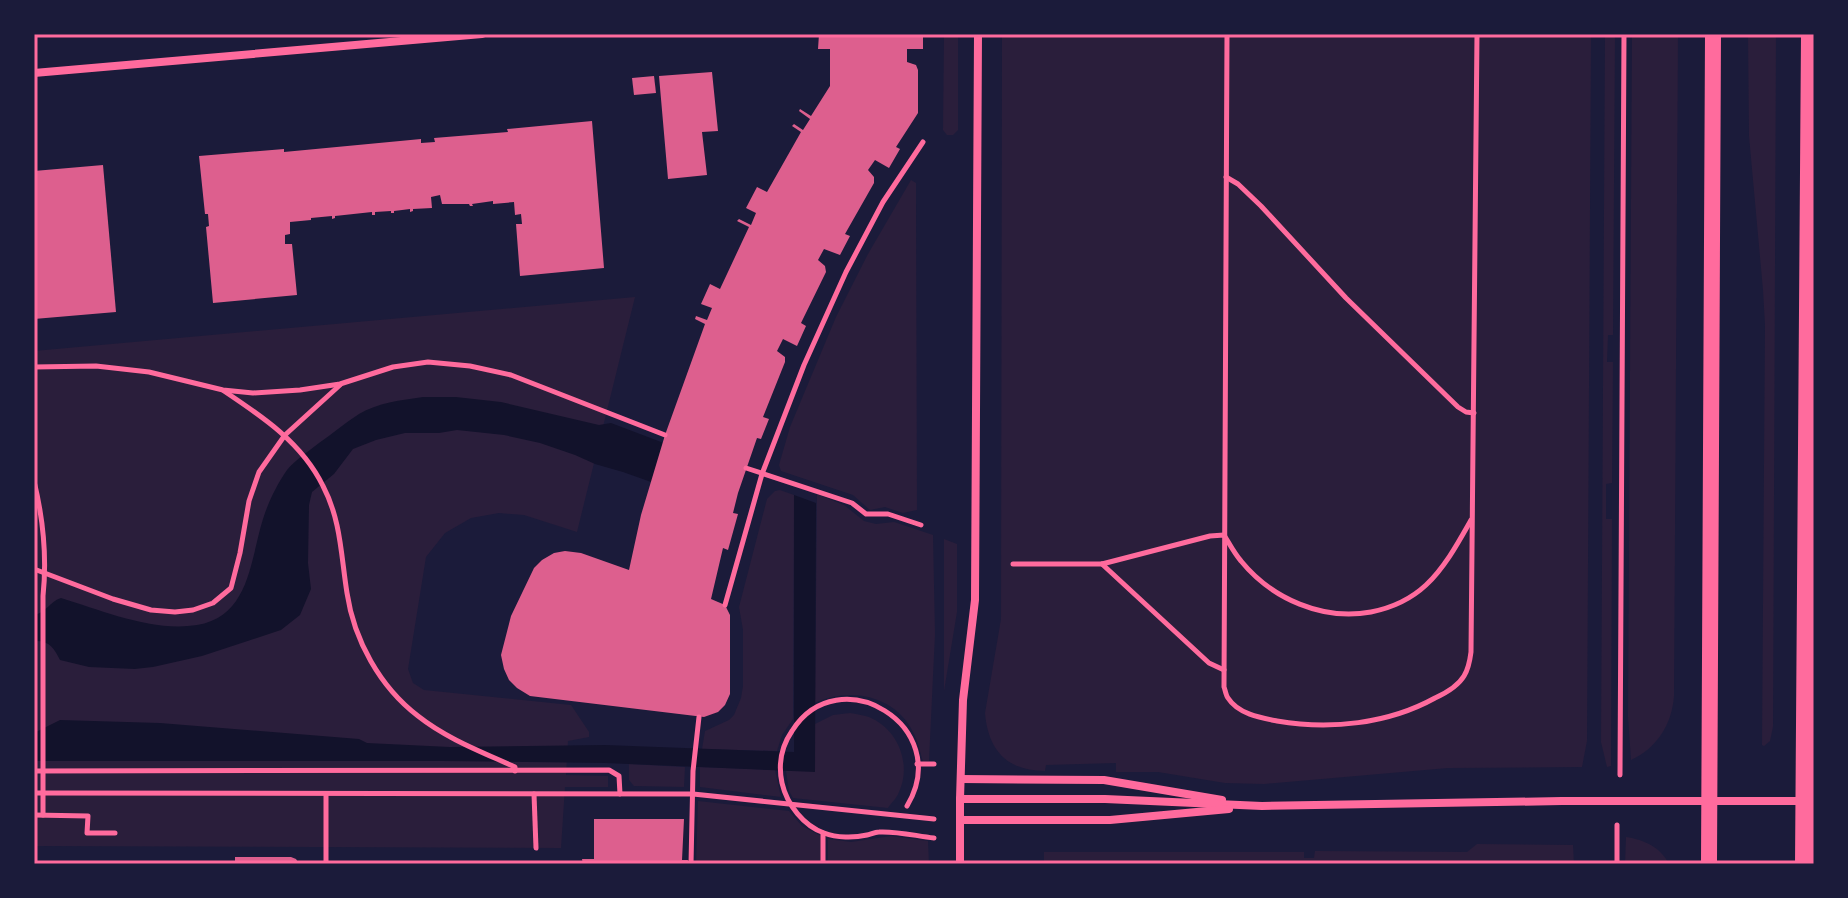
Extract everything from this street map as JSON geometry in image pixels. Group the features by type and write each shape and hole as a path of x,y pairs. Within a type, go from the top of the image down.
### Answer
{"main road":[{"path":"1709,864 1713,34"},
{"path":"1803,864 1809,34"}],"street":[{"path":"34,73 482,34"},
{"path":"960,864 963,700 975,600 978,34"},
{"path":"961,779 1104,780 1262,806"},
{"path":"960,799 1105,799 1262,806 1803,801"},
{"path":"960,820 1110,820 1262,806"}],"path":[{"path":"1227,34 1224,687 1227,697 1245,712 1288,723 1322,725 1370,721 1402,713 1444,694 1464,676 1469,665 1477,34"},
{"path":"1621,765 1624,34"},
{"path":"725,605 762,474 804,365 846,272 883,202 923,142"},
{"path":"1226,177 1261,206 1346,298 1458,407 1474,413"},
{"path":"34,367 96,366 149,372 223,390 253,393 340,384 393,367 428,362 470,366 511,375 665,435"},
{"path":"34,569 151,610 193,610 213,603 231,588 259,472 285,435 340,384"},
{"path":"223,390 285,435 314,469 334,511 352,618 366,654 380,674 418,716 451,738 515,769"},
{"path":"746,468 852,503 866,514 888,514 921,525"},
{"path":"34,481 45,574 43,815"},
{"path":"1224,535 1241,562 1286,598 1322,612 1358,614 1406,600 1427,584 1453,552 1472,520"},
{"path":"1013,564 1102,564 1224,535"},
{"path":"1102,564 1209,663 1224,670"},
{"path":"907,806 918,777 917,758 911,738 900,722 885,709 866,702 829,702 811,711 796,724 786,740 780,759 784,789 790,804 803,820 823,833 842,837 878,831 934,838"},
{"path":"34,703 43,709"},
{"path":"691,864 693,771 699,717"},
{"path":"917,764 934,764"},
{"path":"34,771 43,768 609,770 619,776 620,794"},
{"path":"34,793 693,794 934,819"},
{"path":"534,794 536,848"},
{"path":"326,795 326,864"},
{"path":"34,815 88,816 87,833 115,833"},
{"path":"1616,831 1617,864"},
{"path":"823,833 823,864"}],"shaded area":[{"path":"944,34 958,34 958,130 953,135 947,135 943,130"},
{"path":"1002,34 1591,34 1587,741 1582,767 1448,768 1264,784 1225,783 1158,772 1116,772 1116,763 1046,765 1045,771 1032,770 1010,762 995,748 985,713 1001,619"},
{"path":"1605,34 1615,34 1613,335 1608,335 1607,362 1613,362 1612,483 1606,484 1606,519 1612,519 1611,766 1607,767 1601,742"},
{"path":"1632,34 1678,34 1674,696 1662,734 1648,749 1631,760 1628,717"},
{"path":"1748,34 1776,34 1773,727 1770,741 1764,746 1765,325 1749,136"},
{"path":"911,180 916,183 917,510 903,513 885,507 870,510 853,495 781,471 779,465 790,427 836,317"},
{"path":"635,297 577,532 524,515 499,513 471,518 445,533 426,557 408,669 413,683 424,690 571,705 589,732 589,737 568,741 566,775 608,776 608,787 565,787 561,848 34,846 34,351"},
{"path":"423,397 501,402 599,425 611,423 740,472 727,509 540,443 457,430 405,433 353,449 334,474 312,492 308,563 311,589 300,615 281,630 202,656 135,669 89,667 60,660 50,646 34,641 34,615 61,598 128,619 163,626 197,625 215,620 238,598 245,584 267,507 290,466 366,410 390,402"},
{"path":"780,490 794,495 793,719 782,735 777,751 702,749 705,731 729,720 741,698 743,630 739,607 767,499"},
{"path":"817,494 844,505 864,521 876,524 894,522 933,535 935,634 929,761 923,762 915,735 905,720 884,703 857,695 843,695 815,703"},
{"path":"794,495 816,503 815,772 605,763 34,761 34,732 60,720 160,723 359,739 367,743 450,747 605,745 794,752"},
{"path":"944,539 957,544 957,612 944,691"},
{"path":"850,713 869,717 895,739 904,770 897,796 888,808 793,798 786,771 814,771 815,724 833,715"},
{"path":"629,764 685,767 684,787 634,786 629,780"},
{"path":"700,767 775,770 781,797 700,787"},
{"path":"698,801 789,811 802,826 821,836 821,864 696,864"},
{"path":"891,836 928,841 929,864 828,864 828,839 851,842"},
{"path":"1626,837 1651,845 1669,864 1625,864"},
{"path":"1477,844 1573,845 1574,864 1044,864 1044,852 1304,852 1304,858 1314,858 1315,851 1467,852"}],"building":[{"path":"819,34 923,34 923,49 907,49 907,62 916,65 918,70 918,113 896,147 900,149 889,168 875,160 868,170 874,177 874,183 845,234 850,236 840,255 824,249 818,260 825,266 826,272 801,323 806,326 797,346 783,339 777,351 785,357 785,362 763,417 769,419 761,439 757,438 738,493 733,513 738,514 728,550 723,548 711,599 725,605 730,615 730,694 718,712 704,717 530,696 509,680 504,669 501,655 511,616 534,568 554,553 581,553 629,570 641,515 665,435 705,324 695,319 696,316 707,320 712,308 701,304 710,284 720,289 749,227 737,221 739,219 751,225 756,213 746,208 757,187 767,192 801,132 792,126 794,124 803,130 810,119 800,109 811,116 830,86 830,49 818,49"},
{"path":"712,72 718,131 702,132 707,175 668,179 659,76"},
{"path":"654,76 656,93 634,95 632,78"},
{"path":"592,121 604,268 520,276 516,224 522,224 521,214 515,215 514,202 493,204 493,201 473,206 442,204 440,195 431,197 432,208 413,209 410,212 410,209 394,213 375,212 372,215 372,212 290,222 290,234 285,235 285,244 292,244 297,295 213,303 206,227 209,226 208,214 205,214 199,156 284,149 284,152 421,139 421,143 435,142 434,138"},
{"path":"103,165 116,312 34,319 34,171"},
{"path":"594,819 684,819 682,860 688,860 687,864 583,864 582,859 594,859"},
{"path":"235,857 291,857 299,864 235,864"}]}
